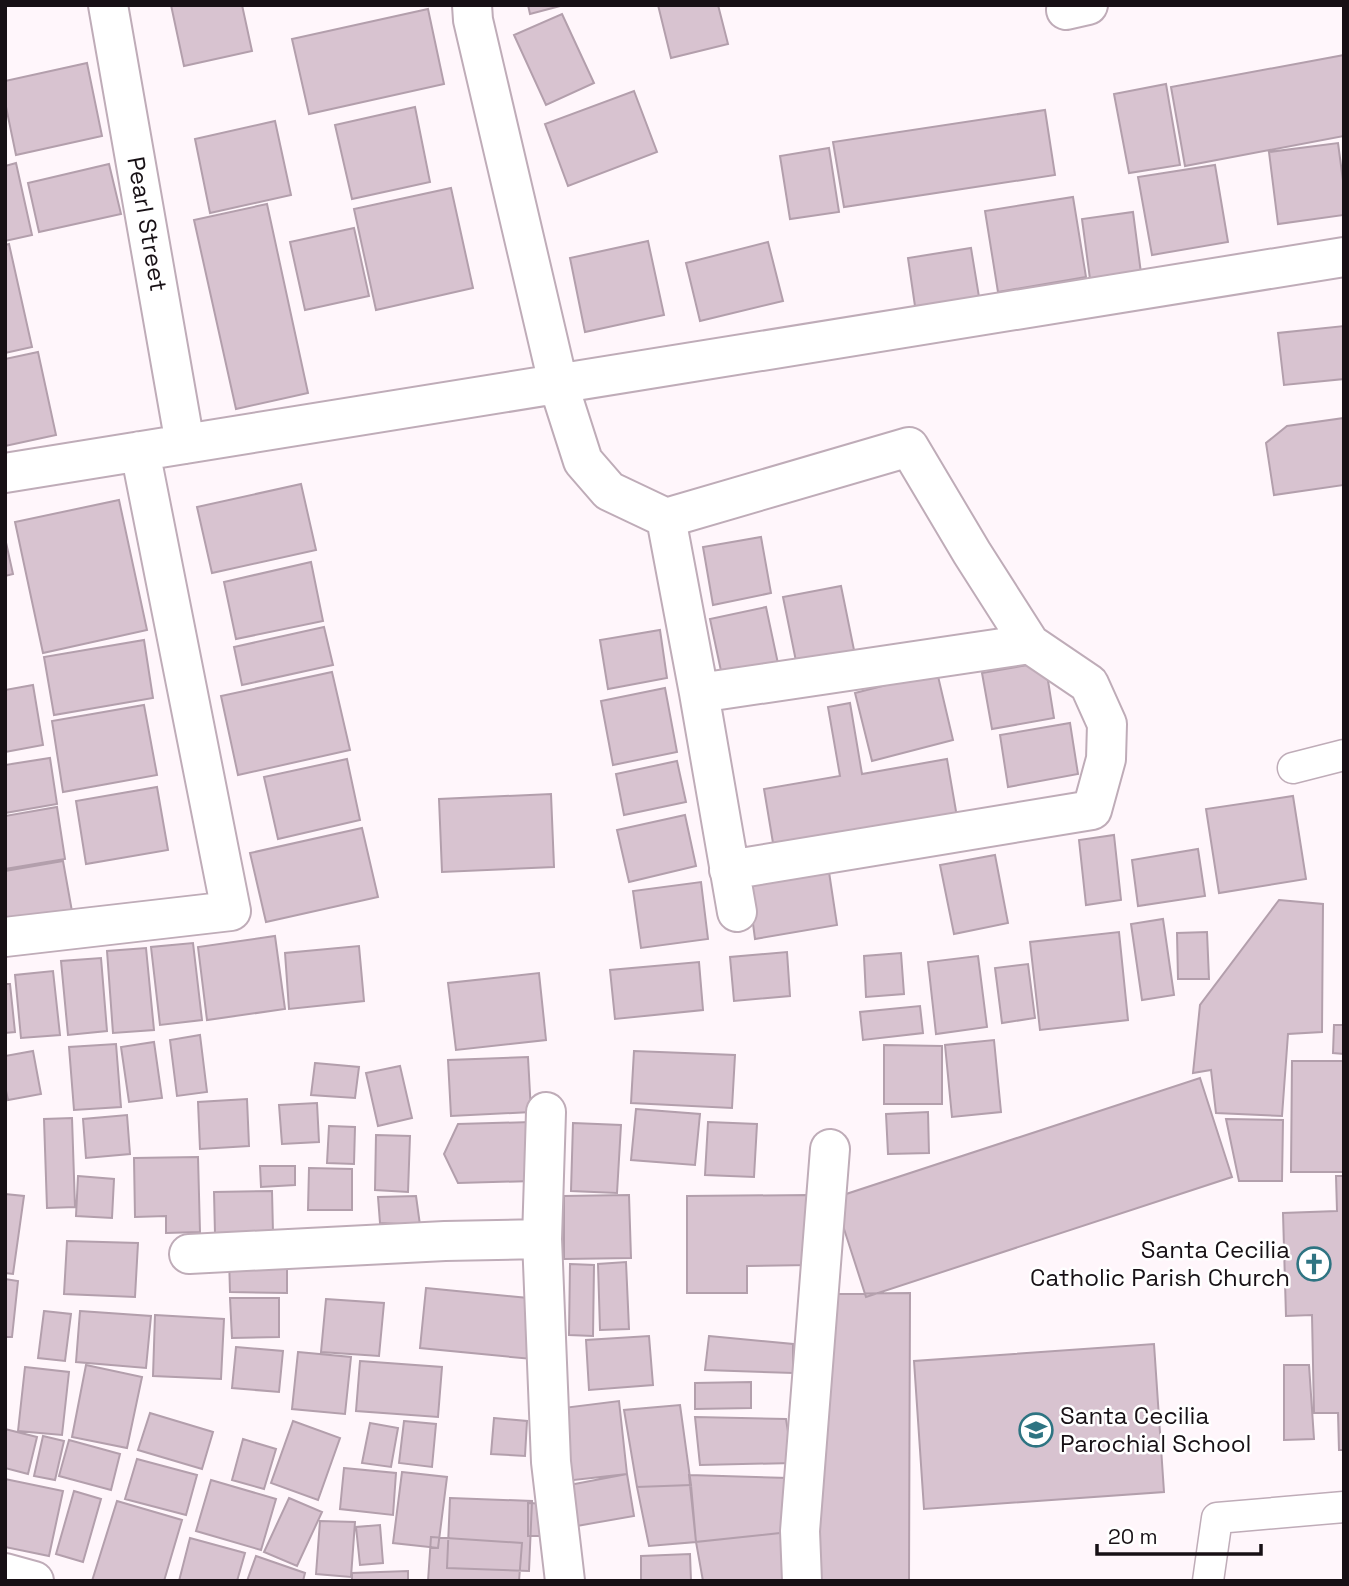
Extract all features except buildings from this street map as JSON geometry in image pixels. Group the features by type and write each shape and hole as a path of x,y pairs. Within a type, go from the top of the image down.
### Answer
{"street":[{"name":"Pearl Street","path":"108,5 185,444"},
{"path":"472,5 558,383 583,461 609,491 666,518 909,447 1030,644 1089,684 1107,724 1106,759 1092,810 729,870"},
{"path":"5,473 1344,257"},
{"path":"5,937 231,911 140,451"},
{"path":"666,518 737,912"},
{"path":"699,694 1030,644"},
{"path":"546,1112 541,1239 551,1462 565,1581"},
{"path":"803,1581 800,1531 830,1149"},
{"path":"189,1254 444,1241 541,1239"},
{"path":"5,1573 34,1581"}],"lane":[{"path":"1293,768 1344,755"},
{"path":"1208,1581 1216,1518 1344,1507"}],"place":[{"name":"Santa Cecilia Catholic Parish Church","path":"1314,1264"},
{"name":"Santa Cecilia Parochial School","path":"1036,1430"}]}
